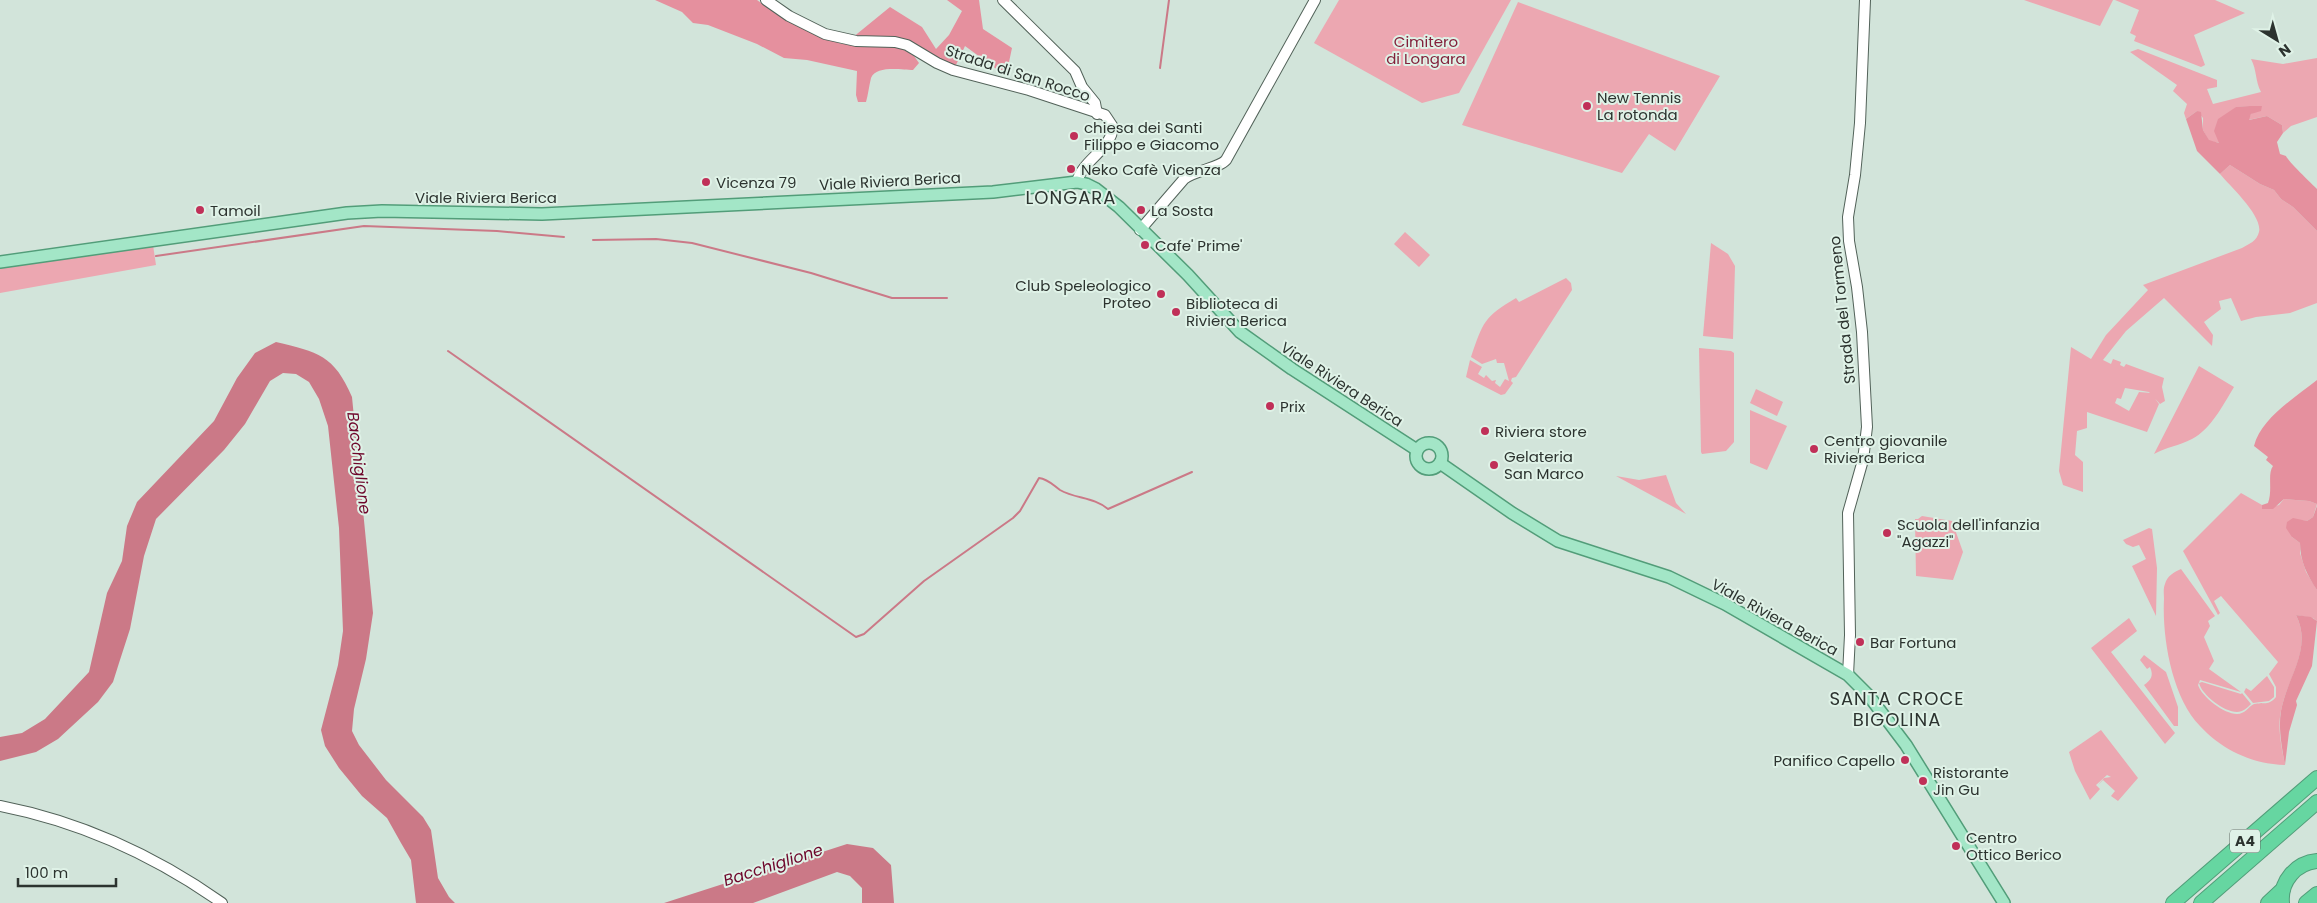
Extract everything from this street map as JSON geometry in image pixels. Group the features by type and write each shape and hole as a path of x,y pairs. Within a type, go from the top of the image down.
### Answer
{"highway":[{"name":"A4","path":"2173,903 2317,778"},
{"name":"A4","path":"2201,903 2317,802"},
{"path":"2268,903 2283,889 2293,872 2315,860"},
{"path":"2282,903 2283,889"},
{"path":"2306,903 2317,894"}],"main road":[{"name":"Viale Riviera Berica","path":"0,262 347,213 382,211 487,214 560,213 993,192 1076,182 1086,184 1096,189 1119,208 1188,275 1240,332 1282,363 1417,450 1416,459 1424,468 1433,468 1440,463 1512,513 1558,541 1669,577 1725,604 1848,675 1869,696 1906,745 2004,903"},
{"path":"1417,450 1424,444 1437,445 1442,452 1440,463"}],"street":[{"name":"Strada di San Rocco","path":"766,0 789,16 826,34 856,41 895,42 907,45 953,70 1029,90 1097,114"},
{"path":"1003,0 1075,71 1082,87 1095,103 1097,114 1105,115 1113,127 1113,133 1108,142 1078,174 1076,182"},
{"path":"1140,230 1184,178 1193,172 1223,164 1316,0"},
{"name":"Strada del Tormeno","path":"1848,675 1850,635 1848,513 1863,460 1867,427 1862,332 1848,223 1860,124 1865,0"},
{"path":"0,806 62,821 108,837 143,854 222,903"}],"green space":[{"name":"Cimitero di Longara","path":"1339,0 1511,0 1459,93 1422,103 1314,43"},
{"path":"2024,0 2113,0 2100,26"},
{"path":"2115,0 2215,0 2245,13 2194,35 2205,65 2201,67 2134,41 2136,36 2130,33 2139,10"},
{"name":"New Tennis La rotonda","path":"1518,2 1720,76 1675,151 1649,134 1622,173 1462,125"},
{"path":"2138,49 2217,80 2217,87 2207,89 2213,104 2261,92 2251,59 2283,64 2317,58 2317,117 2291,126 2283,133 2282,125 2267,116 2248,120 2251,114 2262,106 2236,107 2220,143 2209,141 2203,130 2203,118 2197,111 2186,119 2184,113 2187,104 2173,91 2177,85 2130,52"},
{"path":"2230,165 2260,184 2274,190 2281,199 2293,207 2317,231 2317,303 2290,313 2256,317 2241,321 2231,298 2219,301 2221,309 2204,322 2213,335 2212,346 2164,298 2126,331 2103,360 2111,364 2113,359 2121,362 2120,365 2124,367 2126,364 2164,378 2162,387 2165,401 2160,404 2155,399 2159,404 2147,432 2087,412 2087,428 2077,431 2075,455 2083,462 2083,492 2063,485 2059,471 2071,347 2091,359 2106,335 2148,290 2143,285 2242,248 2252,242 2258,235 2259,225 2256,218 2238,193 2220,174","holes":["2125,388 2150,393 2139,392 2129,411 2115,403 2117,398 2121,399"]},
{"path":"1405,232 1430,255 1419,267 1394,244"},
{"path":"1711,243 1728,254 1735,266 1733,339 1703,336"},
{"path":"153,245 156,265 0,293 0,268"},
{"path":"1566,278 1571,283 1572,290 1516,377 1512,378 1511,381 1513,383 1505,394 1501,395 1466,377 1470,360 1482,367 1478,374 1484,378 1486,375 1492,381 1496,380 1495,383 1500,387 1505,379 1509,381 1504,363 1497,363 1496,359 1482,364 1471,357 1482,328 1497,310 1516,298 1519,302"},
{"path":"1699,348 1731,351 1734,353 1734,442 1726,451 1702,454 1701,452"},
{"path":"2199,366 2234,387 2216,416 2199,435 2154,454"},
{"path":"1756,389 1783,402 1777,416 1750,403"},
{"path":"1750,410 1787,426 1767,470 1750,463"},
{"path":"1666,475 1676,503 1686,514 1616,476 1639,480"},
{"path":"2241,493 2262,505 2262,509 2279,505 2284,499 2309,501 2317,504 2313,517 2307,521 2297,520 2292,537 2300,543 2300,553 2306,572 2317,590 2317,621 2313,618 2296,615 2302,640 2280,718 2280,738 2285,765 2249,759 2228,749 2209,735 2190,714 2182,699 2167,649 2164,587 2169,577 2181,569 2215,616 2208,621 2210,626 2204,637 2214,661 2209,669 2241,692 2200,680 2198,685 2200,690 2220,708 2237,714 2244,712 2254,704 2268,703 2276,697 2276,687 2269,674 2278,662 2221,596 2214,601 2220,613 2218,615 2183,551"},
{"path":"1922,516 1952,521 1963,552 1953,580 1916,576 1915,519"},
{"path":"2149,528 2152,529 2157,568 2156,616 2132,566 2146,559 2139,545 2133,547 2126,544 2123,540"},
{"path":"2129,618 2137,631 2111,652 2175,733 2165,744 2091,648"},
{"path":"2144,655 2166,672 2178,707 2178,726 2174,726 2144,685 2150,679 2152,673 2150,667 2147,669 2140,660"},
{"path":"2267,676 2274,687 2274,697 2269,701 2253,703 2244,692 2246,688 2251,691"},
{"path":"2202,682 2242,693 2251,704 2245,710 2239,712 2226,709 2204,693 2199,683"},
{"path":"2101,730 2138,778 2118,801 2111,796 2115,791 2103,780 2098,785 2104,778 2111,777 2107,775 2096,785 2100,789 2090,800 2075,771 2069,752"}],"shaded area":[{"path":"655,0 757,0 781,17 822,37 842,44 884,44 901,48 914,56 919,63 913,70 890,69 878,71 871,78 866,102 858,102 856,95 857,71 807,60 784,58 757,44 708,25 693,23 682,12"},
{"path":"947,0 979,0 983,29 1012,48 1006,76 965,46 955,67 897,38 852,38 890,7 922,27 936,49 949,35 962,11"},
{"path":"2262,106 2261,111 2251,114 2249,120 2267,116 2282,125 2283,133 2277,142 2280,154 2286,156 2317,189 2317,231 2293,207 2281,199 2274,190 2260,184 2230,165 2220,174 2197,151 2186,119 2197,111 2201,112 2203,130 2209,140 2219,143 2214,131 2218,119 2236,107"},
{"name":"Bacchiglione","path":"276,342 303,349 323,358 338,372 352,397 373,613 366,659 354,709 352,731 359,745 386,780 423,817 431,830 438,878 449,897 455,903 416,903 411,860 387,818 362,796 339,768 325,746 321,730 338,665 343,631 339,528 328,426 319,399 309,382 296,374 283,373 270,381 245,424 224,450 156,519 144,556 130,629 113,682 98,702 58,739 36,752 0,761 0,737 22,733 45,719 89,672 107,593 122,561 127,526 137,502 214,421 237,378 255,353"},
{"path":"2317,380 2317,504 2309,501 2284,499 2273,509 2262,509 2262,505 2268,503 2270,473 2273,466 2266,460 2268,457 2254,446 2258,436 2271,417"},
{"path":"2317,506 2317,590 2305,568 2301,556 2300,543 2292,537 2286,528 2287,522 2293,518 2307,521 2313,517"},
{"path":"2296,615 2311,617 2317,621 2312,666 2296,701 2297,705 2289,732 2285,765 2280,718 2302,640"},
{"name":"Bacchiglione","path":"847,844 873,848 891,865 894,903 862,903 862,888 850,876 837,872 753,903 664,903"}],"waterway":[{"path":"1160,68 1169,0"},
{"path":"156,256 364,226 497,231 564,237"},
{"path":"593,240 656,239 692,243 811,273 892,298 947,298"},
{"path":"448,351 856,637 864,634 924,581 1013,518 1020,511 1039,478 1048,481 1066,493 1097,502 1108,509 1192,472"}],"place":[{"name":"New Tennis La rotonda","path":"1587,106"},
{"name":"chiesa dei Santi Filippo e Giacomo","path":"1074,136"},
{"name":"Neko Cafè Vicenza","path":"1071,169"},
{"name":"Vicenza 79","path":"706,182"},
{"name":"Tamoil","path":"200,210"},
{"name":"La Sosta","path":"1141,210"},
{"name":"Cafe' Prime'","path":"1145,245"},
{"name":"Club Speleologico Proteo","path":"1161,294"},
{"name":"Biblioteca di Riviera Berica","path":"1176,312"},
{"name":"Prix","path":"1270,406"},
{"name":"Riviera store","path":"1485,431"},
{"name":"Centro giovanile Riviera Berica","path":"1814,449"},
{"name":"Gelateria San Marco","path":"1494,465"},
{"name":"Scuola dell'infanzia \"Agazzi\"","path":"1887,533"},
{"name":"Bar Fortuna","path":"1860,642"},
{"name":"Panifico Capello","path":"1905,760"},
{"name":"Ristorante Jin Gu","path":"1923,781"},
{"name":"Centro Ottico Berico","path":"1956,846"}],"district":[{"name":"LONGARA","path":"1071,197"},
{"name":"SANTA CROCE BIGOLINA","path":"1897,708"}]}
